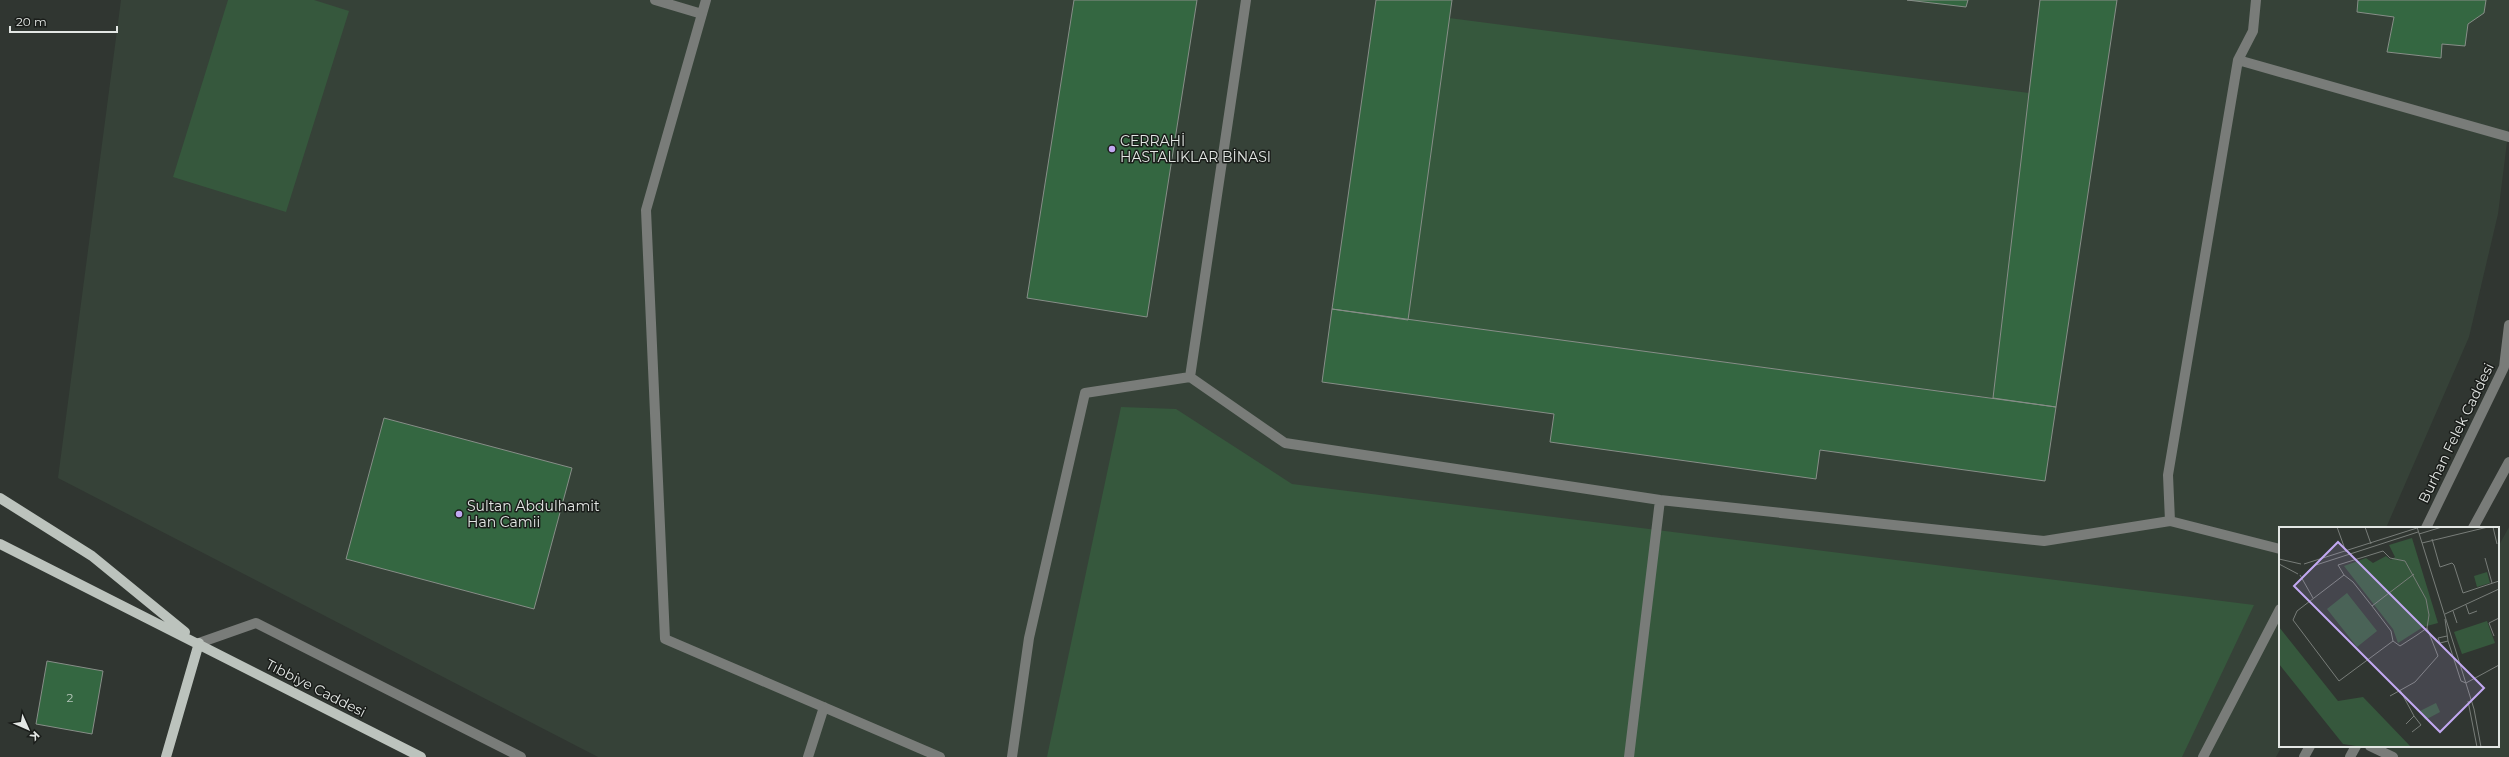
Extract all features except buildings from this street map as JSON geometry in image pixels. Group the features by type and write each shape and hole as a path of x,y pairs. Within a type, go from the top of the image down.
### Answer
{"main road":[{"name":"Tıbbiye Caddesi","path":"0,498 92,556 199,643"},
{"name":"Tıbbiye Caddesi","path":"0,544 42,567 199,643 421,757"},
{"path":"166,757 199,643"}],"street":[{"path":"655,0 702,14"},
{"path":"706,0 646,210 665,639 940,757"},
{"path":"1190,377 1246,0"},
{"path":"2170,521 2168,475 2238,60 2253,31 2256,0"},
{"path":"2238,60 2509,137"},
{"name":"Burhan Felek Caddesi","path":"2426,527 2504,367 2509,325"},
{"path":"1012,757 1029,638 1085,393 1190,377 1286,443 1660,500 2044,541 2170,521 2279,549"},
{"path":"2474,527 2509,462"},
{"path":"1629,757 1660,500"},
{"path":"2203,757 2279,611"},
{"path":"199,643 256,623 521,757"},
{"path":"808,757 824,708"},
{"path":"2304,757 2309,747"},
{"path":"2350,757 2355,747"},
{"path":"2372,747 2393,757"}],"shaded area":[{"path":"121,0 2509,0 2509,126 2498,214 2469,337 2386,527 2279,527 2279,747 2281,747 2276,757 598,757 58,478"},
{"path":"2509,527 2509,757 2385,757 2390,747 2499,747 2499,545"}],"green space":[{"path":"228,0 314,0 349,11 286,212 173,177"},
{"path":"1449,18 2029,93 1993,398 1408,320"},
{"path":"1121,407 1176,409 1292,484 2254,605 2182,757 1047,757"}],"place":[{"name":"CERRAHİ HASTALIKLAR BİNASI","path":"1112,149"},
{"name":"Sultan Abdulhamit Han Camii","path":"459,514"}]}
